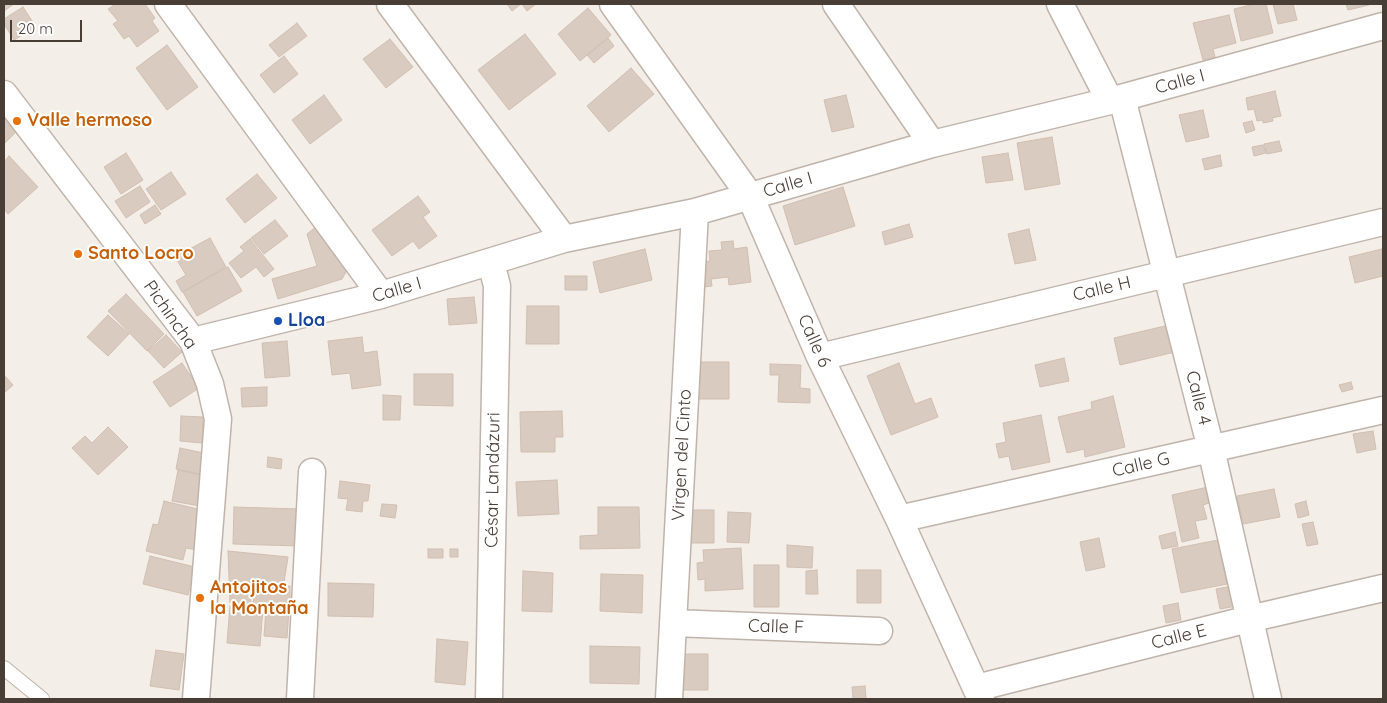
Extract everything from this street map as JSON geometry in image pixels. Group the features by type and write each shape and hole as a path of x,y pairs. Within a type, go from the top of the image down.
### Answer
{"street":[{"path":"390,4 564,239"},
{"name":"Calle 6","path":"613,4 750,196 820,357 899,519 978,693"},
{"path":"836,4 932,144"},
{"name":"Calle 4","path":"1060,4 1116,100 1166,274 1211,449 1268,699"},
{"path":"181,9 381,295"},
{"name":"Calle I","path":"193,342 381,295 564,239 695,212 932,144 1116,100 1383,26"},
{"name":"Pichincha","path":"4,94 193,342 210,384 218,419 196,699"},
{"name":"Virgen del Cinto","path":"669,699 695,212"},
{"name":"Calle H","path":"820,357 1383,222"},
{"name":"César Landázuri","path":"489,699 497,286 491,262"},
{"name":"Calle G","path":"899,519 1383,410"},
{"path":"300,699 312,472"},
{"name":"Calle E","path":"978,693 1249,619 1383,588"},
{"name":"Calle F","path":"673,623 879,631"}],"lane":[{"path":"4,668 42,699"}],"building":[{"path":"4,4 14,4 4,11"},
{"path":"116,4 145,4 155,18 152,21 159,31 137,47 129,36 124,39 113,24 118,21 108,9"},
{"path":"507,4 521,4 512,11"},
{"path":"522,4 536,4 527,11"},
{"path":"1255,4 1266,4 1273,33 1241,41 1234,9"},
{"path":"1273,4 1293,4 1297,20 1278,24"},
{"path":"1346,4 1369,4 1369,5 1348,10"},
{"path":"23,7 36,27 14,40 4,24 4,19"},
{"path":"588,8 611,35 580,61 558,34"},
{"path":"1229,15 1236,43 1213,49 1215,57 1203,60 1193,23"},
{"path":"297,23 307,36 279,57 269,45"},
{"path":"525,34 556,74 509,110 478,70"},
{"path":"608,38 614,46 594,63 587,55"},
{"path":"390,39 413,67 386,88 363,59"},
{"path":"167,45 198,87 167,110 136,68"},
{"path":"284,56 298,74 274,93 260,75"},
{"path":"631,68 654,94 609,132 587,106"},
{"path":"1275,91 1281,116 1272,118 1273,121 1263,123 1263,120 1257,121 1254,109 1248,110 1246,98"},
{"path":"324,95 342,120 310,144 292,120"},
{"path":"846,95 854,127 832,132 824,100"},
{"path":"1203,110 1209,137 1186,142 1179,115"},
{"path":"4,117 17,131 4,144"},
{"path":"1252,121 1255,130 1246,133 1243,123"},
{"path":"1052,137 1060,184 1025,190 1017,143"},
{"path":"1279,141 1282,151 1267,154 1264,144"},
{"path":"1263,145 1266,153 1254,156 1252,147"},
{"path":"126,153 143,180 121,194 104,167"},
{"path":"1008,153 1013,180 986,183 982,157"},
{"path":"1220,155 1222,166 1205,170 1202,159"},
{"path":"9,156 38,187 8,214 4,209 4,162"},
{"path":"171,172 186,194 161,210 146,189"},
{"path":"257,174 277,198 245,223 226,199"},
{"path":"140,186 150,202 126,218 115,201"},
{"path":"843,187 855,226 795,245 783,206"},
{"path":"418,196 430,212 423,217 437,236 419,249 413,241 392,256 372,230"},
{"path":"155,205 161,214 145,224 140,215"},
{"path":"275,220 288,236 264,254 251,238"},
{"path":"909,224 913,237 885,245 882,232"},
{"path":"317,226 349,266 342,279 278,299 272,279 317,266 307,234"},
{"path":"1029,229 1036,260 1015,264 1008,234"},
{"path":"210,238 226,267 182,292 176,281 186,275 175,257"},
{"path":"250,239 274,269 264,277 256,267 241,278 229,263 244,251 240,247"},
{"path":"733,241 734,249 747,247 751,282 729,285 728,277 711,279 712,286 697,288 694,263 710,261 709,251 722,250 721,242"},
{"path":"645,249 652,280 600,293 593,262"},
{"path":"1382,249 1383,276 1355,283 1349,257"},
{"path":"228,267 242,291 197,316 183,292"},
{"path":"565,276 587,276 587,290 565,290"},
{"path":"126,294 164,334 147,351 108,311"},
{"path":"474,297 477,323 449,325 447,299"},
{"path":"527,306 559,306 559,344 526,344"},
{"path":"108,315 129,334 108,356 87,337"},
{"path":"1169,325 1175,352 1120,365 1114,338"},
{"path":"166,335 182,352 164,368 148,351"},
{"path":"362,337 364,353 377,351 381,385 352,389 350,373 332,375 328,341"},
{"path":"287,341 290,376 265,378 262,343"},
{"path":"1064,358 1069,381 1040,387 1035,365"},
{"path":"696,362 729,362 729,399 696,399"},
{"path":"182,363 199,388 170,407 153,382"},
{"path":"899,363 915,404 931,398 938,417 891,435 867,376"},
{"path":"770,364 801,365 800,388 810,389 810,403 778,402 779,375 770,375"},
{"path":"414,374 453,374 453,406 414,405"},
{"path":"4,375 13,385 4,393"},
{"path":"1351,382 1353,389 1342,392 1339,385"},
{"path":"267,387 267,406 242,407 241,388"},
{"path":"383,395 401,396 400,420 383,420"},
{"path":"1113,396 1125,447 1085,457 1084,449 1067,453 1058,417 1092,409 1091,402"},
{"path":"562,411 563,437 555,437 555,452 521,452 520,412"},
{"path":"1041,415 1050,462 1012,470 1009,456 999,458 996,444 1006,442 1003,423"},
{"path":"181,416 203,417 202,443 180,441"},
{"path":"108,427 128,447 98,475 72,448 85,436 92,443"},
{"path":"1373,431 1376,449 1357,453 1353,434"},
{"path":"180,448 208,454 204,475 176,469"},
{"path":"268,457 282,459 281,469 267,467"},
{"path":"178,470 206,476 200,506 172,501"},
{"path":"557,480 559,514 518,516 516,482"},
{"path":"340,481 370,485 368,501 363,501 362,512 346,510 348,499 338,498"},
{"path":"1208,487 1212,502 1203,505 1207,519 1195,521 1199,538 1182,542 1172,495"},
{"path":"1274,489 1280,517 1243,524 1237,496"},
{"path":"164,501 206,511 197,550 186,548 183,560 146,551 153,524 158,525"},
{"path":"1306,501 1309,515 1298,518 1295,504"},
{"path":"382,504 397,505 395,518 380,516"},
{"path":"234,507 299,509 298,546 233,544"},
{"path":"598,507 639,507 640,548 580,549 580,536 598,535"},
{"path":"688,510 714,510 714,543 687,543"},
{"path":"728,512 751,513 749,543 727,542"},
{"path":"1313,522 1318,544 1307,546 1302,524"},
{"path":"1175,532 1178,546 1162,549 1159,536"},
{"path":"1099,538 1105,567 1086,571 1080,542"},
{"path":"1218,540 1227,584 1181,593 1172,549"},
{"path":"787,545 813,547 812,568 787,567"},
{"path":"741,548 743,589 705,591 705,579 698,580 697,563 704,562 703,550"},
{"path":"428,549 443,549 443,558 428,558"},
{"path":"450,549 458,549 458,557 450,557"},
{"path":"228,551 288,557 284,582 250,585 251,605 230,603"},
{"path":"150,556 195,567 188,595 143,584"},
{"path":"754,565 779,565 779,607 754,607"},
{"path":"817,570 818,594 806,594 806,571"},
{"path":"857,570 881,570 881,603 857,603"},
{"path":"523,571 553,573 552,612 522,611"},
{"path":"601,574 643,575 642,613 600,611"},
{"path":"328,583 374,584 373,617 328,616"},
{"path":"256,584 290,586 290,608 253,604"},
{"path":"1232,586 1237,606 1220,609 1216,589"},
{"path":"1178,603 1181,620 1166,623 1163,606"},
{"path":"230,606 263,608 260,646 227,643"},
{"path":"266,609 289,610 287,638 264,636"},
{"path":"437,639 468,642 465,685 435,682"},
{"path":"590,646 640,647 639,684 590,683"},
{"path":"156,650 184,654 179,690 150,686"},
{"path":"684,654 708,654 708,690 676,690 676,674 684,674"},
{"path":"865,686 866,699 853,699 852,687"}],"place":[{"name":"Valle hermoso","path":"17,121"},
{"name":"Santo Locro","path":"78,254"},
{"name":"Lloa","path":"278,321"},
{"name":"Antojitos la Montaña","path":"200,598"}]}
